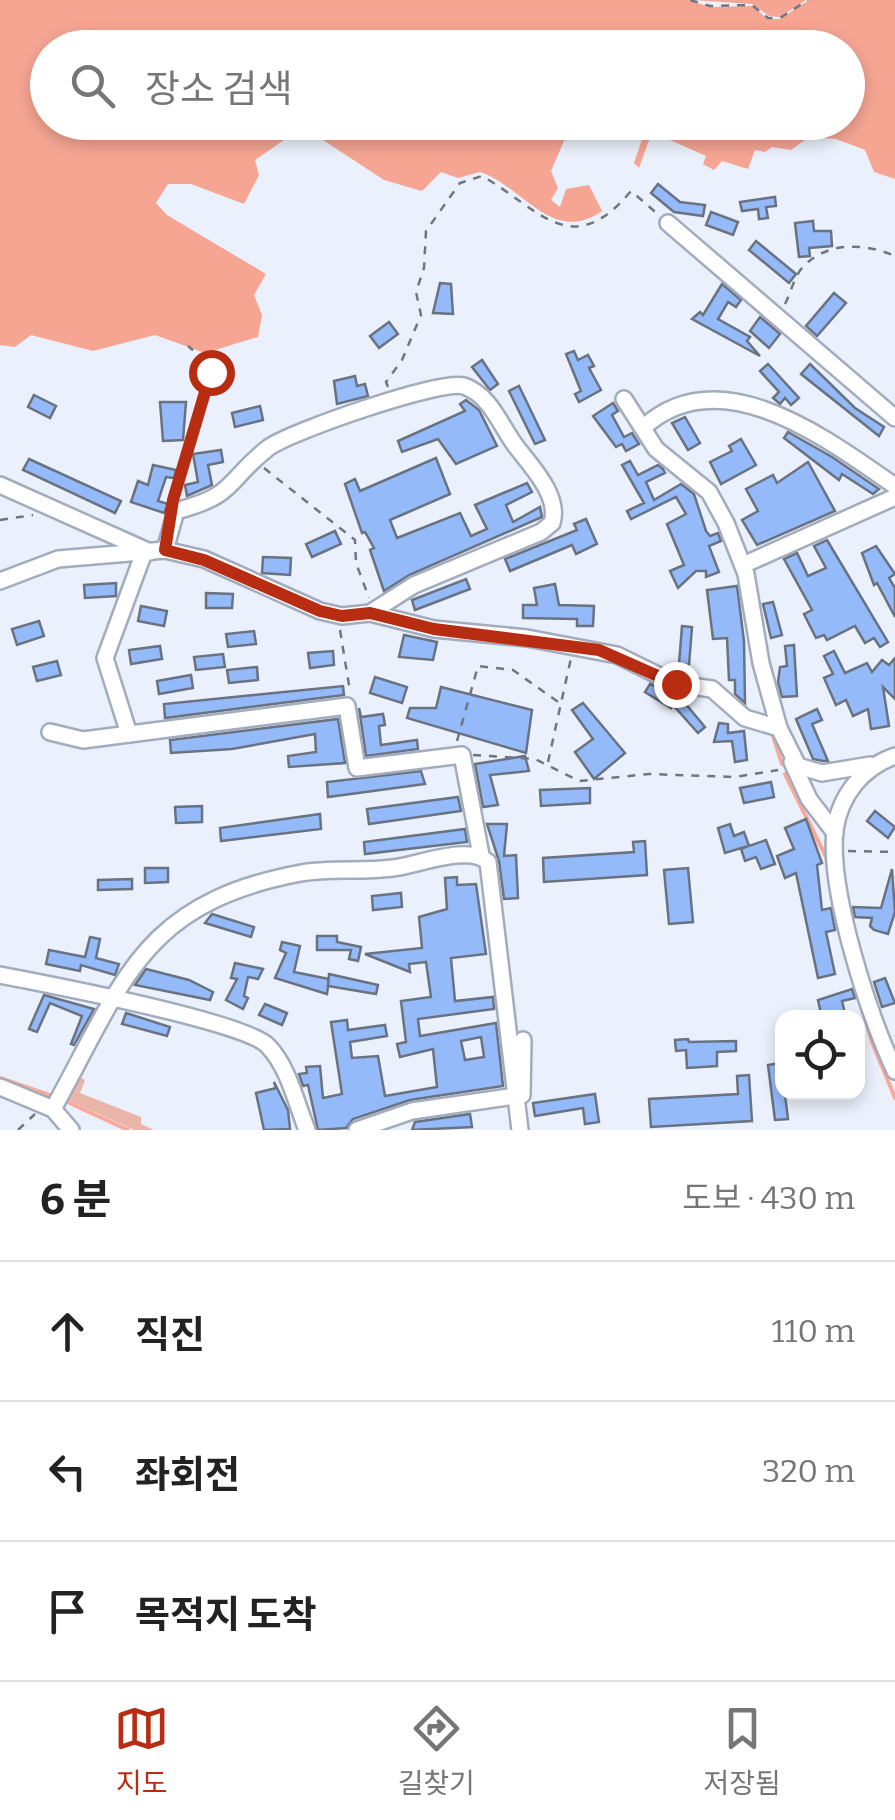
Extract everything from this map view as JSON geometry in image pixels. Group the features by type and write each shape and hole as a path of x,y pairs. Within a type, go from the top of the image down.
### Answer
{"street":[{"path":"668,223 895,418"},
{"path":"129,734 105,658 176,511 227,492 255,460 294,433 394,398 448,384 462,386 485,399 547,490 554,515 541,532 414,585 371,612"},
{"path":"624,398 665,458 712,496 743,565 761,663 779,728 816,812 835,833"},
{"path":"644,427 662,412 693,404 751,402 847,452 895,486"},
{"path":"0,485 154,553"},
{"path":"743,565 895,497"},
{"path":"0,581 58,559 154,553 204,560 302,605 342,616 371,612 434,629 617,654 686,688 712,689 736,712 779,728"},
{"path":"50,732 84,740 347,706 357,768 457,756 481,855 488,862 520,1130"},
{"path":"793,762 822,772 870,765 895,756"},
{"path":"870,765 839,814 835,833 849,933 871,1019 895,1070"},
{"path":"49,1107 145,950 166,926 222,896 304,872 386,869 481,855"},
{"path":"0,975 114,998 246,1032 264,1042 282,1069 307,1130"},
{"path":"358,1130 412,1112 522,1095 522,1040"},
{"path":"0,1087 49,1107 71,1130"}],"path":[{"path":"690,0 710,6 752,6 768,18 780,18 808,0"},
{"path":"394,398 386,382 402,360 421,315 416,292 424,268 423,240 460,182 482,176 555,226 588,224 617,208 631,192 668,223"},
{"path":"778,314 800,268 824,250 870,246 895,256"},
{"path":"171,517 211,380 206,360 188,346"},
{"path":"255,460 355,540 356,563 371,612"},
{"path":"342,616 341,644 350,685 347,706"},
{"path":"547,765 574,647"},
{"path":"561,704 513,670 478,666 457,756 502,754 547,765 579,781 648,774 734,777 793,762"},
{"path":"837,850 895,852"},
{"path":"18,1130 49,1107"}],"shaded area":[{"path":"0,0 688,0 710,7 752,6 768,19 780,19 809,0 895,0 895,179 874,172 865,150 839,140 865,140 865,30 30,30 30,140 284,140 255,160 259,175 244,204 191,184 168,184 156,203 167,215 266,274 254,295 262,315 258,337 205,353 155,335 93,351 31,335 15,347 0,345"},
{"path":"693,0 806,0 780,17 769,16 752,4"},
{"path":"323,140 566,140 551,171 558,188 551,200 560,207 566,189 589,185 602,211 584,220 568,222 553,218 480,172 458,178 441,172 422,191 384,180"},
{"path":"642,140 649,140 639,168 634,163"},
{"path":"670,140 805,140 791,150 755,150 748,169 722,161 714,170 703,164 706,156"},
{"path":"78,1076 85,1080 80,1093 141,1117 141,1124 154,1130 134,1130 66,1099"}],"building":[{"path":"658,184 680,202 705,205 703,216 674,212 651,193"},
{"path":"775,197 776,206 766,207 768,218 759,219 758,209 742,211 740,202"},
{"path":"711,212 738,222 733,235 706,225"},
{"path":"813,221 814,231 831,231 832,246 809,248 810,256 799,257 795,223"},
{"path":"756,241 796,274 789,283 749,250"},
{"path":"440,283 451,284 453,314 433,313"},
{"path":"722,284 741,300 736,307 728,302 718,319 750,337 747,341 760,356 692,319 700,312 703,315"},
{"path":"834,293 846,303 817,336 806,326"},
{"path":"760,317 780,334 769,348 750,331"},
{"path":"389,322 398,334 379,348 370,336"},
{"path":"574,351 578,360 588,355 594,366 589,368 601,390 579,402 575,394 581,391 566,354"},
{"path":"482,360 498,384 490,390 472,367"},
{"path":"768,364 799,398 791,405 785,398 780,404 773,398 779,392 760,371"},
{"path":"810,364 855,408 884,427 879,436 801,374"},
{"path":"355,376 357,386 365,384 368,396 337,404 334,381"},
{"path":"519,386 545,440 535,444 509,391"},
{"path":"34,395 56,406 50,418 28,407"},
{"path":"466,400 479,410 497,446 456,464 438,439 402,452 398,441 465,411 460,404"},
{"path":"160,402 186,402 183,440 163,441"},
{"path":"613,403 618,411 612,415 624,437 632,433 639,444 626,451 622,444 616,447 593,416"},
{"path":"260,406 263,420 235,427 232,413"},
{"path":"685,417 700,443 688,450 672,423"},
{"path":"788,432 879,489 873,494 842,474 839,480 784,438"},
{"path":"741,439 756,465 721,484 710,462 732,451 729,446"},
{"path":"221,450 223,462 208,465 212,485 187,496 185,485 198,482 193,454"},
{"path":"436,458 450,494 390,520 397,538 460,513 471,536 487,529 475,505 527,483 532,492 506,505 513,522 540,507 542,517 409,575 384,591 370,550 374,548 362,533 345,484 355,479 360,491"},
{"path":"29,459 121,501 115,513 23,470"},
{"path":"630,461 638,475 658,465 663,469 665,473 646,482 654,500 681,484 694,494 706,531 710,536 718,533 721,541 709,546 719,572 706,577 706,571 696,571 678,588 670,571 684,565 667,524 686,514 676,497 631,519 627,511 644,503 622,465"},
{"path":"808,462 835,511 757,545 742,520 758,511 746,489 773,475 777,483"},
{"path":"153,465 176,470 174,478 166,477 158,501 168,504 164,513 131,502 138,481 148,485"},
{"path":"586,519 597,544 576,554 572,545 510,571 505,559 577,530 574,524"},
{"path":"335,531 341,544 312,557 306,544"},
{"path":"827,540 888,642 880,647 874,638 865,643 855,626 827,640 824,635 816,638 804,614 812,610 784,559 797,553 808,576 826,568 814,546"},
{"path":"876,546 895,574 889,578 895,588 895,617 877,583 874,585 862,553"},
{"path":"263,557 291,558 290,575 262,573"},
{"path":"466,579 470,589 415,610 412,600"},
{"path":"116,583 116,596 85,598 84,585"},
{"path":"555,584 559,605 594,606 593,626 577,626 577,619 523,618 523,605 537,605 534,588"},
{"path":"737,586 744,641 745,703 735,694 735,680 729,680 727,638 713,639 707,590"},
{"path":"206,593 233,594 232,608 206,608"},
{"path":"773,602 782,635 771,638 763,604"},
{"path":"141,606 167,611 164,626 138,621"},
{"path":"39,621 44,636 17,645 12,629"},
{"path":"682,626 692,627 689,665 679,664"},
{"path":"254,631 256,644 228,647 226,634"},
{"path":"404,635 437,642 433,660 399,657"},
{"path":"794,645 797,696 782,697 780,667 787,666 785,646"},
{"path":"160,646 162,659 131,664 129,650"},
{"path":"333,651 334,665 310,668 308,653"},
{"path":"834,651 845,673 867,663 872,672 882,660 889,665 895,658 895,699 883,687 889,726 871,729 868,709 853,716 846,700 836,705 824,678 833,674 824,656"},
{"path":"223,654 225,667 196,670 194,657"},
{"path":"57,661 61,675 37,681 33,667"},
{"path":"257,667 258,680 229,683 227,670"},
{"path":"191,675 193,688 159,694 157,681"},
{"path":"375,677 407,687 402,703 370,693"},
{"path":"650,684 679,696 705,727 698,733 673,705 671,708 645,692"},
{"path":"343,686 344,695 165,718 164,704"},
{"path":"441,687 532,710 526,753 407,718 410,708 436,708"},
{"path":"583,703 625,753 594,779 575,752 593,739 572,710"},
{"path":"359,708 361,717 383,714 385,725 379,726 381,745 417,740 418,749 366,756"},
{"path":"817,709 822,720 812,724 828,761 813,759 796,719"},
{"path":"338,719 345,763 289,767 288,756 316,752 315,734 232,749 171,753 170,740"},
{"path":"719,723 728,724 728,733 744,731 747,760 735,762 732,741 714,742"},
{"path":"525,756 529,771 490,775 498,805 483,807 475,764"},
{"path":"421,771 425,784 328,797 327,782"},
{"path":"771,782 774,797 744,803 740,788"},
{"path":"590,788 590,803 541,806 540,790"},
{"path":"458,797 461,811 369,824 367,809"},
{"path":"202,806 202,822 176,823 175,807"},
{"path":"875,811 895,827 888,838 867,821"},
{"path":"320,814 321,829 221,841 220,828"},
{"path":"806,819 822,863 817,865 822,910 831,908 835,930 826,932 835,974 818,978 796,873 785,878 777,856 794,849 785,828"},
{"path":"487,824 507,824 504,856 516,855 518,898 504,899 499,861"},
{"path":"730,824 734,836 744,832 749,846 766,840 775,864 761,869 756,857 745,861 741,849 748,846 725,853 718,828"},
{"path":"465,829 467,842 365,854 364,842"},
{"path":"645,841 647,875 544,882 543,858 634,852 633,842"},
{"path":"145,868 168,868 168,882 145,883"},
{"path":"688,868 693,922 669,924 664,870"},
{"path":"892,869 895,912 888,934 870,926 872,918 855,917 853,907 881,908"},
{"path":"457,877 457,885 476,884 486,954 451,958 455,1001 493,997 494,1009 418,1019 420,1036 496,1023 503,1086 410,1100 353,1119 346,1128 318,1130 308,1085 303,1086 299,1074 307,1073 306,1067 320,1066 323,1098 342,1094 331,1022 347,1020 348,1030 385,1025 387,1036 350,1042 352,1058 378,1056 385,1096 437,1087 433,1049 400,1057 397,1044 406,1042 401,1001 431,997 426,962 409,964 410,972 365,954 422,948 419,917 447,909 445,878","holes":["481,1037 484,1057 465,1060 461,1041"]},
{"path":"132,879 132,889 98,890 98,880"},
{"path":"401,893 402,907 373,910 372,896"},
{"path":"212,914 254,927 251,937 205,923"},
{"path":"317,936 337,936 337,942 361,947 358,961 349,959 351,950 317,950"},
{"path":"90,937 100,939 96,958 119,964 115,975 81,965 80,971 46,964 49,950 85,957"},
{"path":"282,942 300,946 294,972 329,979 327,994 275,978 286,953 280,950"},
{"path":"235,963 263,969 258,979 248,977 244,996 248,998 243,1009 226,1000 237,979 231,978"},
{"path":"146,969 189,980 213,992 210,1000 135,985"},
{"path":"329,974 378,985 376,994 328,986"},
{"path":"885,978 895,1003 882,1007 874,982"},
{"path":"852,989 855,998 842,1001 844,1010 820,1010 818,1000"},
{"path":"44,995 94,1009 74,1045 71,1044 82,1016 50,1003 37,1032 29,1029"},
{"path":"265,1004 287,1013 282,1025 259,1015"},
{"path":"126,1013 170,1027 167,1036 122,1024"},
{"path":"675,1040 736,1041 736,1051 717,1052 717,1066 687,1068 686,1050 676,1051"},
{"path":"775,1064 775,1100 786,1100 788,1119 775,1120 768,1065"},
{"path":"749,1075 752,1121 651,1127 649,1099 738,1094 737,1076"},
{"path":"274,1082 288,1110 290,1129 264,1130 256,1093 276,1088"},
{"path":"595,1094 599,1122 585,1124 583,1108 535,1116 533,1103"},
{"path":"470,1114 472,1127 412,1130 415,1122"}],"waterway":[{"path":"772,733 782,764"},
{"path":"785,774 827,859"},
{"path":"852,976 872,1042 895,1098"},
{"path":"0,1078 52,1096"},
{"path":"61,1099 128,1130"}],"route":[{"path":"211,372 173,500 165,550 204,560 320,611 342,616 370,613 434,629 599,650 617,654 676,684"}]}
